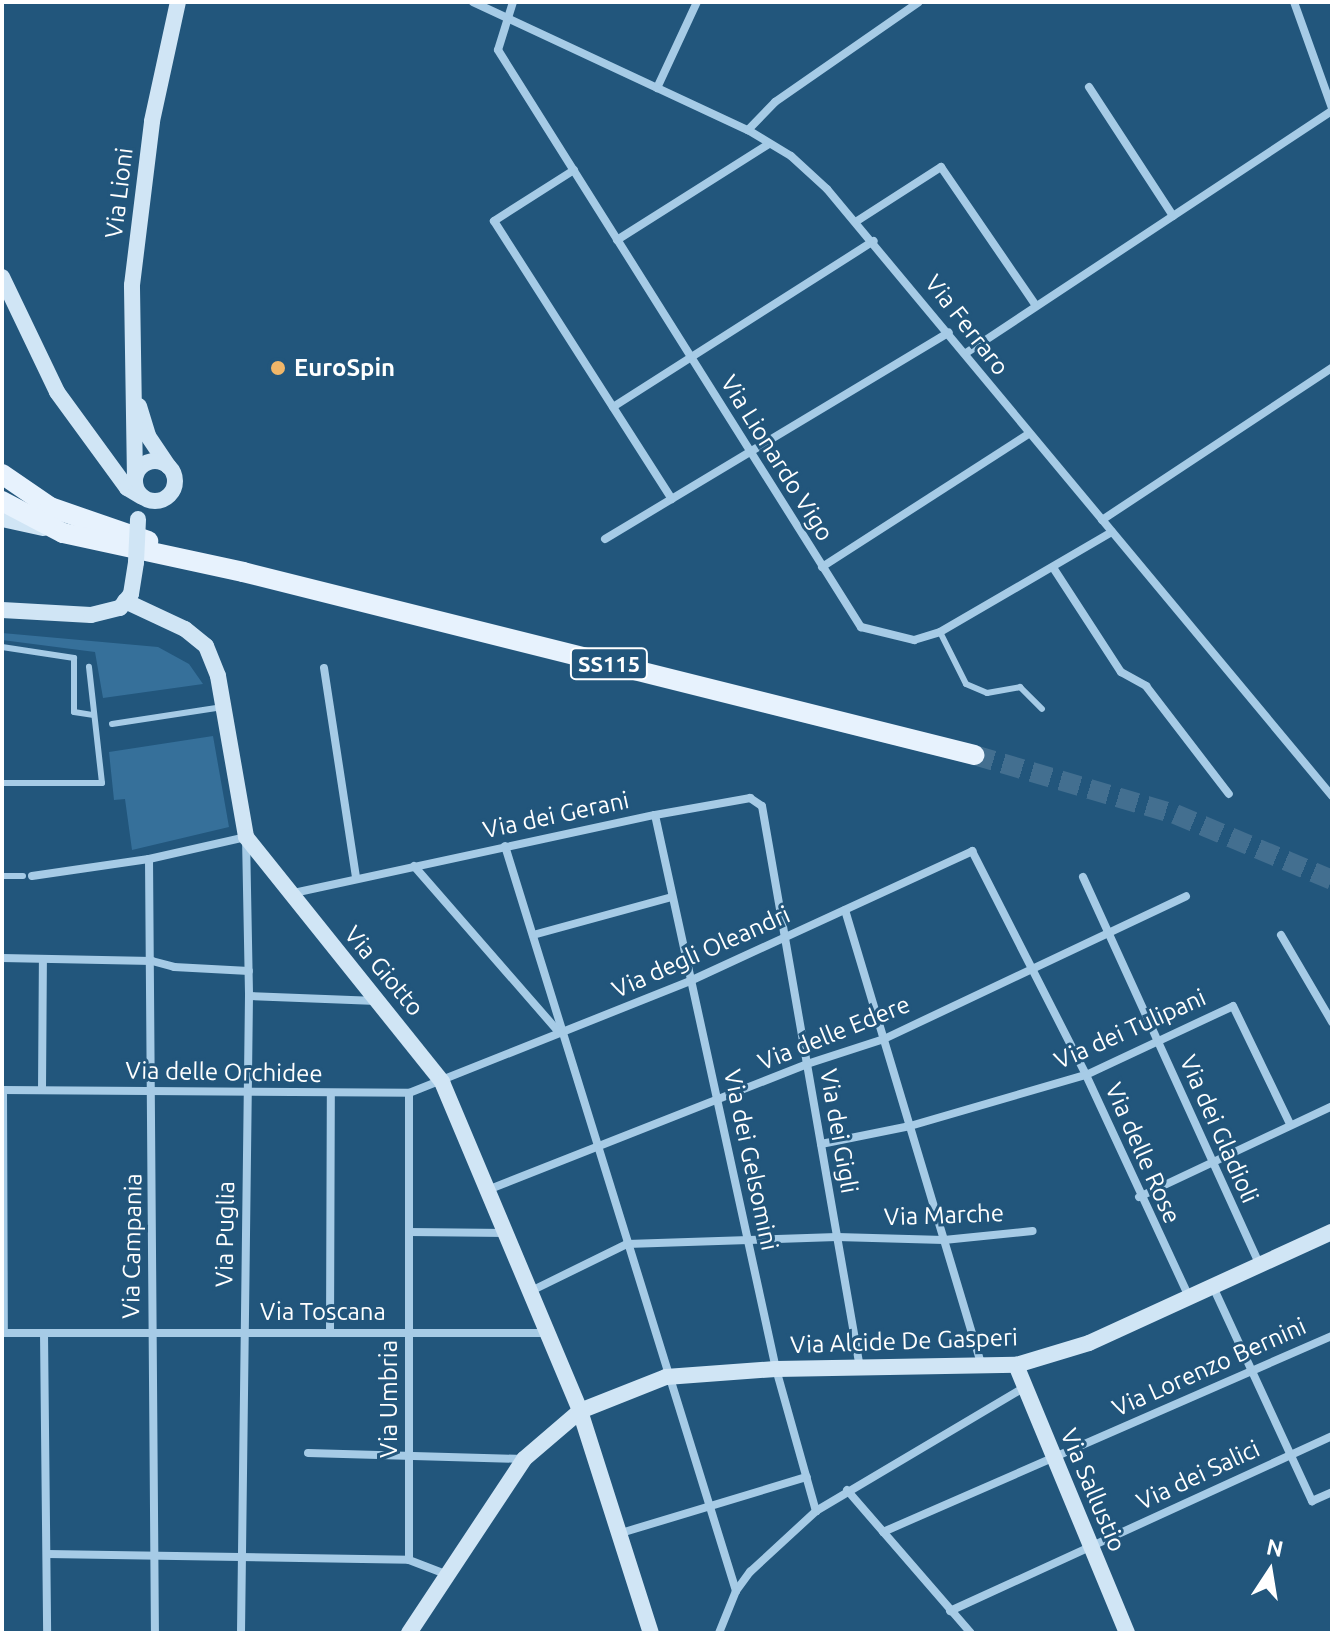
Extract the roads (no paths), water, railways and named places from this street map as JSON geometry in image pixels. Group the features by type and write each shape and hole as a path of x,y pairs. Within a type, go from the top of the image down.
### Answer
{"main road":[{"name":"SS115","path":"2,474 78,519 243,572"},
{"name":"SS115","path":"2,501 63,533 243,572 974,755"}],"street":[{"name":"Via Lioni","path":"135,393 132,285 152,121 178,2"},
{"name":"Via Ferraro","path":"473,2 748,130 791,156 874,241 966,353 1027,435 1102,520 1332,796"},
{"name":"Via Lionardo Vigo","path":"513,2 498,50 861,627 914,640 940,632"},
{"path":"657,88 697,2"},
{"path":"748,130 775,102 919,2"},
{"path":"966,353 1332,109 1294,2"},
{"path":"1089,87 1173,216"},
{"path":"617,240 769,144"},
{"path":"857,221 941,167 1036,306"},
{"path":"574,170 494,221 672,499"},
{"path":"613,407 874,241"},
{"path":"2,277 36,356 99,445 149,499"},
{"path":"605,539 949,332"},
{"path":"1102,520 1332,368"},
{"path":"2,610 91,615 125,601 136,562 138,519 131,483 140,462 133,436 135,393"},
{"path":"135,393 148,436 169,468 172,490 149,499 138,519"},
{"path":"822,567 1027,435"},
{"path":"99,445 124,446 133,436"},
{"path":"99,445 140,462 169,468"},
{"path":"2,519 63,533"},
{"path":"940,632 1054,569 1112,532"},
{"path":"1054,569 1121,672 1146,686 1185,744 1201,752 1229,794"},
{"name":"Via Giotto","path":"125,601 185,629 206,646 223,707 246,837 289,895 442,1082 490,1189 580,1411 651,1633"},
{"path":"324,668 356,878"},
{"name":"Via dei Gerani","path":"289,895 655,815 750,798 762,806"},
{"name":"Via dei Gigli","path":"762,806 860,1368"},
{"name":"Via dei Gelsomini","path":"655,815 776,1369 816,1511"},
{"path":"28,876 149,859 246,837"},
{"name":"Via Puglia","path":"241,1633 249,996 246,837"},
{"path":"505,846 666,1377 736,1591"},
{"name":"Via degli Oleandri","path":"442,1082 690,981 972,851"},
{"name":"Via delle Rose","path":"972,851 1086,1075 1139,1197 1190,1300"},
{"name":"Via Campania","path":"149,859 153,1090 151,1331 157,1554 155,1633"},
{"path":"414,866 560,1033"},
{"name":"Via dei Gladioli","path":"1083,877 1158,1039 1210,1164 1260,1266"},
{"name":"Via delle Edere","path":"490,1189 718,1102 807,1064 884,1039 1186,896"},
{"path":"533,935 672,897"},
{"path":"845,910 982,1366"},
{"path":"1281,935 1332,1022"},
{"path":"2,958 152,961 174,967 249,971"},
{"path":"42,1090 43,959"},
{"path":"249,996 378,1001"},
{"name":"Via dei Tulipani","path":"821,1144 910,1126 1086,1075 1233,1006 1290,1124"},
{"name":"Via delle Orchidee","path":"3,1333 2,1090 409,1093 442,1082"},
{"name":"Via Umbria","path":"409,1093 409,1560"},
{"path":"330,1333 331,1094"},
{"path":"1139,1197 1332,1106"},
{"name":"Via Marche","path":"531,1291 627,1244 837,1237 944,1240 1033,1231"},
{"path":"409,1232 508,1233"},
{"name":"Via Alcide De Gasperi","path":"409,1633 445,1574 524,1459 580,1411 666,1377 776,1369 1016,1365 1089,1343 1190,1300 1332,1232"},
{"path":"1214,1289 1312,1501 1332,1492"},
{"name":"Via Toscana","path":"3,1333 548,1333"},
{"path":"44,1333 47,1633"},
{"name":"Via Lorenzo Bernini","path":"883,1532 1332,1336"},
{"name":"Via Sallustio","path":"1016,1365 1091,1546 1122,1631"},
{"path":"719,1633 736,1591 765,1556 816,1511 1025,1387"},
{"name":"Via dei Salici","path":"950,1611 1332,1436"},
{"path":"308,1453 524,1459"},
{"path":"621,1533 807,1477"},
{"path":"847,1490 971,1633"},
{"path":"47,1554 409,1560 445,1574"}],"lane":[{"path":"940,632 966,684 987,693 1020,687 1042,709"},
{"path":"2,647 74,658 74,712 94,715"},
{"path":"2,783 102,783 89,667"},
{"path":"112,724 223,707"},
{"path":"2,876 28,876"}],"tunnel":[{"path":"974,755 1175,814 1332,880"}],"place":[{"name":"EuroSpin","path":"278,368"}]}
